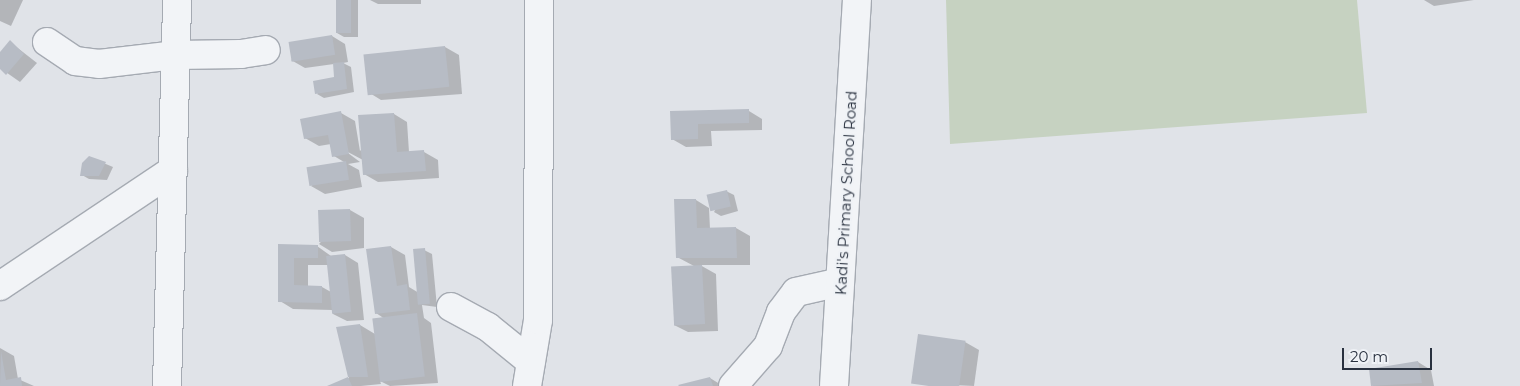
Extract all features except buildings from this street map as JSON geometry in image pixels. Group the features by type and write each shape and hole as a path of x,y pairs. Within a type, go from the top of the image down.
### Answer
{"street":[{"path":"167,386 177,0"},
{"path":"529,374 538,320 539,0"},
{"name":"Kadi's Primary School Road","path":"834,386 857,0"},
{"path":"47,42 75,61 100,64 176,55 241,54 266,50"},
{"path":"0,286 173,170"},
{"path":"733,386 768,346 781,312 796,292 840,282"},
{"path":"451,307 488,327 529,374"}],"green space":[{"path":"946,0 1357,0 1367,113 950,144"}]}
